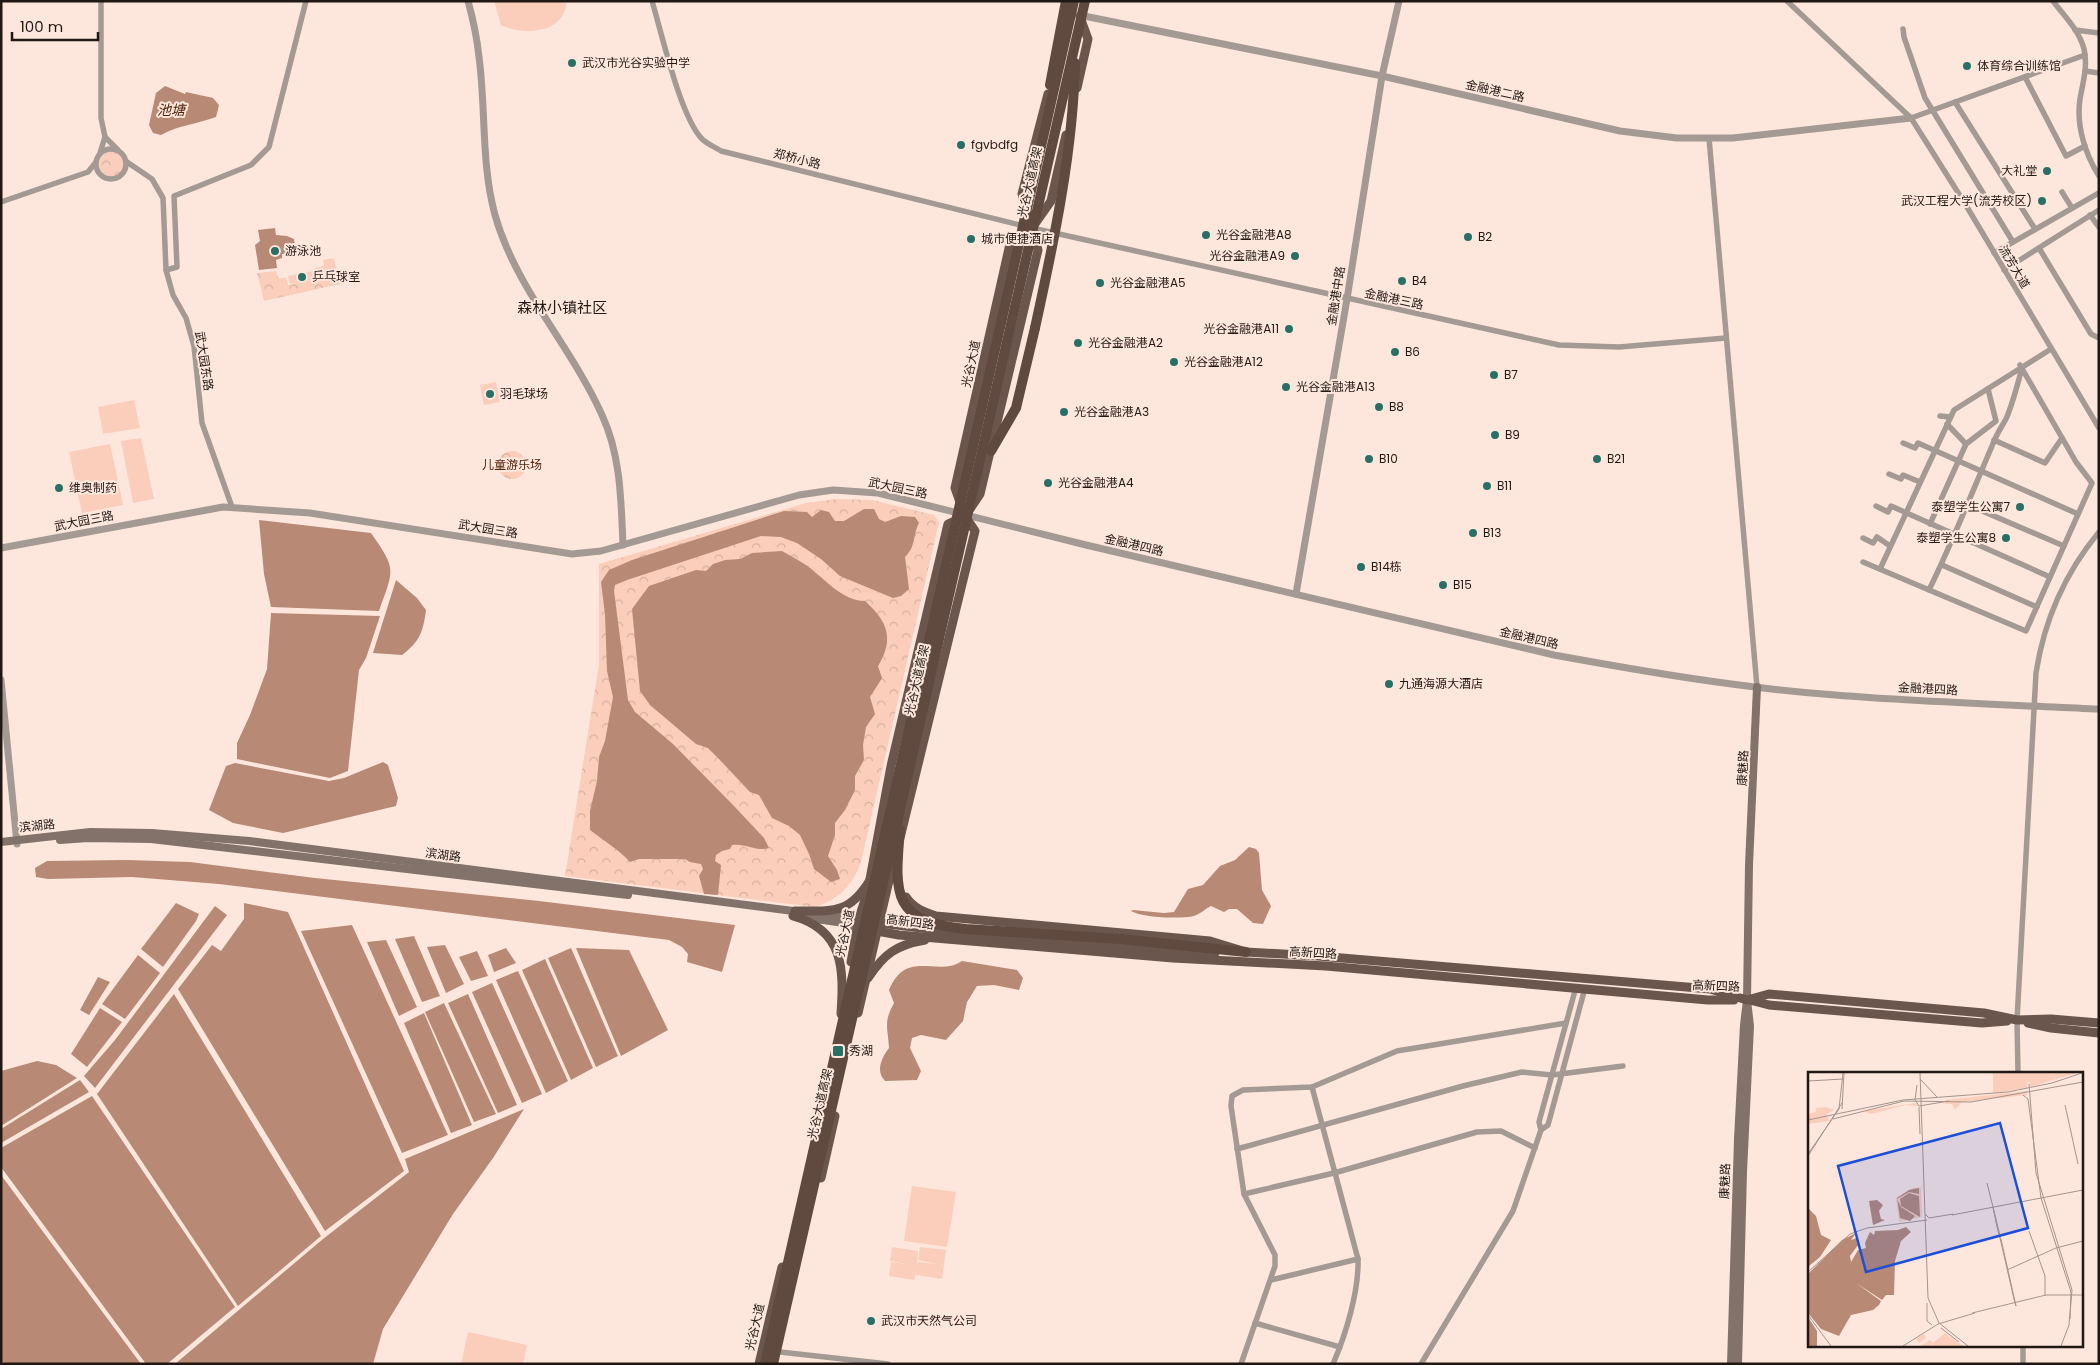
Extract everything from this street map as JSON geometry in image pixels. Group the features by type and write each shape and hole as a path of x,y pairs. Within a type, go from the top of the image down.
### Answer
{"highway":[{"name":"光谷大道高架","path":"773,1364 1085,1"},
{"name":"光谷大道高架","path":"765,1364 1071,2"},
{"path":"1050,85 1071,2"},
{"path":"990,452 1016,408 1035,328 1064,188 1074,84 1075,41"},
{"path":"908,773 900,832 898,884 901,896 908,910 918,919 939,926 966,930 1120,939 1246,952"}],"main road":[{"name":"光谷大道","path":"759,1364 841,1014 859,918 870,880 891,766 948,524 965,516 980,494 1038,250 1022,194 1064,34 1089,1"},
{"name":"光谷大道","path":"778,1364 878,927 975,531 965,516 955,488 1010,244 1032,228 1051,201 1088,39 1079,15 1071,2"},
{"name":"康魅路","path":"1731,1364 1738,1139 1747,1000 1749,865 1758,687"},
{"name":"滨湖路","path":"1,842 88,838 151,839 794,913 859,918 878,927"},
{"name":"滨湖路","path":"1,846 17,842"},
{"name":"高新四路","path":"898,844 896,866 902,892 910,904 922,912 936,916 1210,941 1246,952"},
{"path":"794,913 834,911 851,904 862,893 870,880"},
{"path":"794,913 818,926 839,954 843,988 841,1014"},
{"name":"滨湖路","path":"794,913 858,928 878,927"},
{"name":"高新四路","path":"878,927 1186,952 1246,952 1328,957 1710,989 1747,1000"},
{"name":"高新四路","path":"878,927 939,938 1173,958 1326,966 1708,1000 1747,1000 1769,994 1984,1013 2051,1028 2099,1033"},
{"path":"862,997 869,976 887,954 900,946 939,938"},
{"name":"康魅路","path":"1738,1364 1743,1172 1750,1026 1747,1000"},
{"name":"高新四路","path":"2017,1020 2051,1019 2099,1023"}],"street":[{"path":"1,202 88,172 96,162 105,137 101,118 101,1"},
{"path":"166,270 177,267 174,196 251,165 269,147 306,1"},
{"path":"468,1 479,57 488,179 495,215 518,271 577,368 603,416 615,453 618,472 623,545"},
{"name":"郑桥小路","path":"652,1 680,94 693,127 703,140 721,151 1032,228"},
{"name":"金融港中路","path":"1296,594 1347,299 1382,76 1399,1"},
{"name":"流芳大道","path":"1787,1 1911,118 2099,428"},
{"path":"2053,1 2076,30 2085,55 2085,71 2080,99 2081,129 2088,157 2099,176"},
{"name":"金融港二路","path":"1079,15 1382,76 1620,132 1677,138 1733,138 1911,118"},
{"path":"1903,29 1925,98 2013,242"},
{"path":"2076,30 2099,33"},
{"path":"1911,118 2085,55"},
{"path":"2085,71 2099,73"},
{"path":"2025,76 2066,156 2085,146"},
{"path":"1955,102 2035,229"},
{"path":"105,137 125,157 126,167 121,176"},
{"path":"1710,138 1758,687"},
{"path":"100,153 109,148 118,150"},
{"path":"96,162 96,168 102,176"},
{"name":"武大园东路","path":"127,162 152,180 163,198 166,270 173,296 186,318 194,346 202,423 232,507"},
{"path":"88,172 112,179 136,169"},
{"path":"2062,192 2072,208"},
{"path":"1994,253 2099,193"},
{"path":"2004,270 2099,210"},
{"path":"2090,215 2099,227"},
{"name":"金融港三路","path":"1032,228 1559,345 1619,347 1726,338"},
{"path":"2038,248 2090,334 2099,338"},
{"path":"1880,569 1954,410 2021,366 2051,349"},
{"path":"1863,562 2026,630 2092,483 2082,472 2021,366"},
{"path":"1929,590 1942,565 1994,440 2006,419 2015,395 2021,366"},
{"path":"1930,524 1966,444 1996,421 1988,389"},
{"path":"1940,416 1950,417"},
{"path":"1947,424 1966,444"},
{"path":"1994,440 2045,463 2062,438"},
{"path":"1903,443 1915,448 1918,442 2078,514"},
{"path":"1890,474 1901,479 1903,475 1920,482"},
{"name":"武大园三路","path":"1,548 203,510 232,507 310,513 572,554 601,551 799,495 833,490 878,493 965,516"},
{"path":"1966,504 2064,546"},
{"path":"1876,506 1888,512 1891,506 2050,577"},
{"name":"金融港四路","path":"965,516 1554,656 1758,687 1834,695 2099,709"},
{"path":"2018,1072 2017,1020 2033,706 2038,660 2050,615 2075,564 2099,532"},
{"path":"1863,538 1874,543 1877,538 1890,546"},
{"path":"1942,565 2037,607"},
{"path":"1,680 17,842"},
{"path":"1421,1364 1513,1211 1541,1130 1539,1122 1566,1023 1580,988"},
{"path":"1541,1130 1548,1125 1562,1074 1580,988"},
{"path":"1241,1364 1275,1266 1275,1255 1244,1194 1231,1106 1232,1096 1243,1090 1312,1087 1398,1051 1566,1023"},
{"path":"1237,1149 1322,1127 1463,1086 1522,1072 1552,1075 1623,1066"},
{"path":"1312,1087 1358,1259 1358,1274 1340,1347 1333,1364"},
{"path":"1244,1194 1334,1173 1477,1132 1501,1131 1535,1148"},
{"path":"1270,1280 1358,1259"},
{"path":"1255,1323 1340,1347"},
{"path":"2023,1348 2023,1364"},
{"path":"780,1352 888,1364"}],"green space":[{"path":"494,1 567,1 564,12 559,20 551,26 542,30 521,31 501,25"},
{"path":"112,151 121,155 125,164 121,173 112,177 103,173 99,164 103,155"},
{"path":"334,258 340,284 264,301 257,273 276,271 278,278 286,278 288,285 317,279 315,268 324,266 323,260"},
{"name":"乒乓球室","path":"314,271 316,279 290,284 288,276"},
{"name":"羽毛球场","path":"496,382 500,402 484,405 480,385"},
{"path":"134,400 140,428 103,434 98,407"},
{"path":"141,438 154,499 133,503 121,441"},
{"path":"110,444 123,505 82,513 69,452"},
{"name":"儿童游乐场","path":"512,451 522,455 526,465 522,475 512,479 502,475 498,465 502,455"},
{"path":"837,499 872,500 934,515 939,522 861,862 849,885 830,901 814,907 565,876 599,664 599,564 806,503"},
{"path":"912,1186 956,1192 947,1247 904,1241"},
{"path":"892,1247 918,1251 917,1266 918,1262 937,1264 918,1260 920,1247 946,1250 942,1279 916,1275 917,1269 914,1280 889,1276 891,1262 913,1265 890,1261"},
{"path":"468,1332 527,1345 523,1364 461,1364"}],"water":[{"name":"池塘","path":"165,86 185,94 186,92 213,98 219,105 216,117 174,129 161,135 153,133 149,125 156,93"},
{"name":"游泳池","path":"275,228 276,235 294,239 296,253 282,254 282,258 276,260 277,268 259,270 255,245 260,241 258,230"},
{"path":"864,509 874,509 879,519 885,522 901,516 915,517 919,523 913,545 905,557 909,589 901,596 893,598 840,576 821,559 797,543 781,537 761,536 615,585 614,591 628,700 635,712 673,744 764,838 769,848 760,849 732,845 730,849 716,855 715,861 721,865 718,895 704,894 699,876 703,869 701,864 685,859 639,859 630,862 590,830 590,811 597,781 599,757 605,741 613,697 607,671 605,614 601,582 609,570 632,560 784,511 807,512 812,517 821,510 829,512 835,521 844,521"},
{"path":"259,520 371,533 385,555 390,570 388,586 379,611 271,607 264,574"},
{"path":"782,551 806,565 841,593 857,600 865,601 879,616 886,630 886,647 878,666 882,678 870,697 875,714 866,727 863,745 864,760 855,776 855,790 845,810 835,823 835,835 828,856 837,870 840,879 831,882 814,869 800,835 789,826 772,818 759,795 750,792 708,748 696,744 650,705 640,691 632,609 649,586 696,570 706,571 713,564 725,560 740,559 752,553"},
{"path":"396,580 417,598 426,610 424,624 420,636 402,655 373,653"},
{"path":"271,613 380,616 366,658 359,670 348,771 330,778 237,759 237,743 250,715 267,669"},
{"path":"383,762 388,765 398,798 396,806 283,833 233,823 209,810 226,766 235,763 329,781 344,778"},
{"path":"1249,847 1256,849 1259,853 1262,890 1271,906 1263,924 1253,923 1237,909 1229,909 1224,912 1211,906 1194,916 1180,917 1153,916 1131,911 1174,912 1188,889 1203,885 1220,866 1235,860"},
{"path":"127,860 190,862 315,878 539,901 735,925 722,972 687,962 688,954 682,947 669,940 219,884 132,877 48,879 36,877 35,868 47,861"},
{"path":"176,903 199,914 163,967 141,949"},
{"path":"244,903 288,912 404,1171 325,1231 178,989 212,945 221,951 244,919"},
{"path":"215,906 227,915 95,1088 84,1076 115,1040"},
{"path":"352,925 448,1135 402,1153 301,931"},
{"path":"414,936 440,996 422,1002 395,939"},
{"path":"386,940 417,1007 399,1016 367,942"},
{"path":"445,945 464,984 446,993 427,947"},
{"path":"506,948 516,963 494,972 488,955"},
{"path":"571,948 618,1056 596,1067 548,958"},
{"path":"576,948 629,950 668,1030 621,1056"},
{"path":"477,951 488,976 471,981 459,957"},
{"path":"138,955 160,973 125,1019 102,1004"},
{"path":"545,959 593,1068 571,1080 522,970"},
{"path":"962,961 1017,970 1023,978 1019,990 994,985 977,986 967,1002 963,1021 946,1040 921,1035 912,1038 910,1048 921,1071 917,1080 885,1081 880,1073 880,1069 882,1060 889,1048 887,1020 894,1003 889,990 896,977 904,970 913,967 943,967"},
{"path":"518,971 568,1081 546,1093 496,980"},
{"path":"98,977 110,982 89,1015 80,1010"},
{"path":"492,983 542,1094 522,1103 472,992"},
{"path":"174,994 321,1236 238,1306 97,1094"},
{"path":"468,994 517,1105 498,1113 448,1003"},
{"path":"444,1003 496,1114 474,1122 425,1012"},
{"path":"100,1008 122,1022 87,1067 71,1054"},
{"path":"424,1013 472,1125 451,1133 404,1023"},
{"path":"37,1061 56,1065 77,1078 1,1126 1,1071"},
{"path":"80,1080 89,1092 1,1143 1,1129"},
{"path":"92,1096 235,1307 167,1364 146,1364 1,1167 1,1148"},
{"path":"524,1109 493,1158 453,1214 383,1329 373,1364 175,1364 323,1239 409,1172 405,1159"},
{"path":"1,1175 141,1364 5,1364 1,1360"}],"place":[{"name":"武汉市光谷实验中学","path":"572,63"},
{"name":"体育综合训练馆","path":"1967,66"},
{"name":"fgvbdfg","path":"961,145"},
{"name":"大礼堂","path":"2047,171"},
{"name":"武汉工程大学(流芳校区)","path":"2042,201"},
{"name":"光谷金融港A8","path":"1206,235"},
{"name":"B2","path":"1468,237"},
{"name":"城市便捷酒店","path":"971,239"},
{"name":"游泳池","path":"275,251"},
{"name":"光谷金融港A9","path":"1295,256"},
{"name":"乒乓球室","path":"302,277"},
{"name":"B4","path":"1402,281"},
{"name":"光谷金融港A5","path":"1100,283"},
{"name":"光谷金融港A11","path":"1289,329"},
{"name":"光谷金融港A2","path":"1078,343"},
{"name":"B6","path":"1395,352"},
{"name":"光谷金融港A12","path":"1174,362"},
{"name":"B7","path":"1494,375"},
{"name":"光谷金融港A13","path":"1286,387"},
{"name":"羽毛球场","path":"490,394"},
{"name":"B8","path":"1379,407"},
{"name":"光谷金融港A3","path":"1064,412"},
{"name":"B9","path":"1495,435"},
{"name":"B10","path":"1369,459"},
{"name":"B21","path":"1597,459"},
{"name":"光谷金融港A4","path":"1048,483"},
{"name":"B11","path":"1487,486"},
{"name":"维奥制药","path":"59,488"},
{"name":"泰塑学生公寓7","path":"2020,507"},
{"name":"B13","path":"1473,533"},
{"name":"泰塑学生公寓8","path":"2006,538"},
{"name":"B14栋","path":"1361,567"},
{"name":"B15","path":"1443,585"},
{"name":"九通海源大酒店","path":"1389,684"},
{"name":"秀湖","path":"838,1051"},
{"name":"武汉市天然气公司","path":"871,1321"}],"district":[{"name":"森林小镇社区","path":"562,308"}]}
